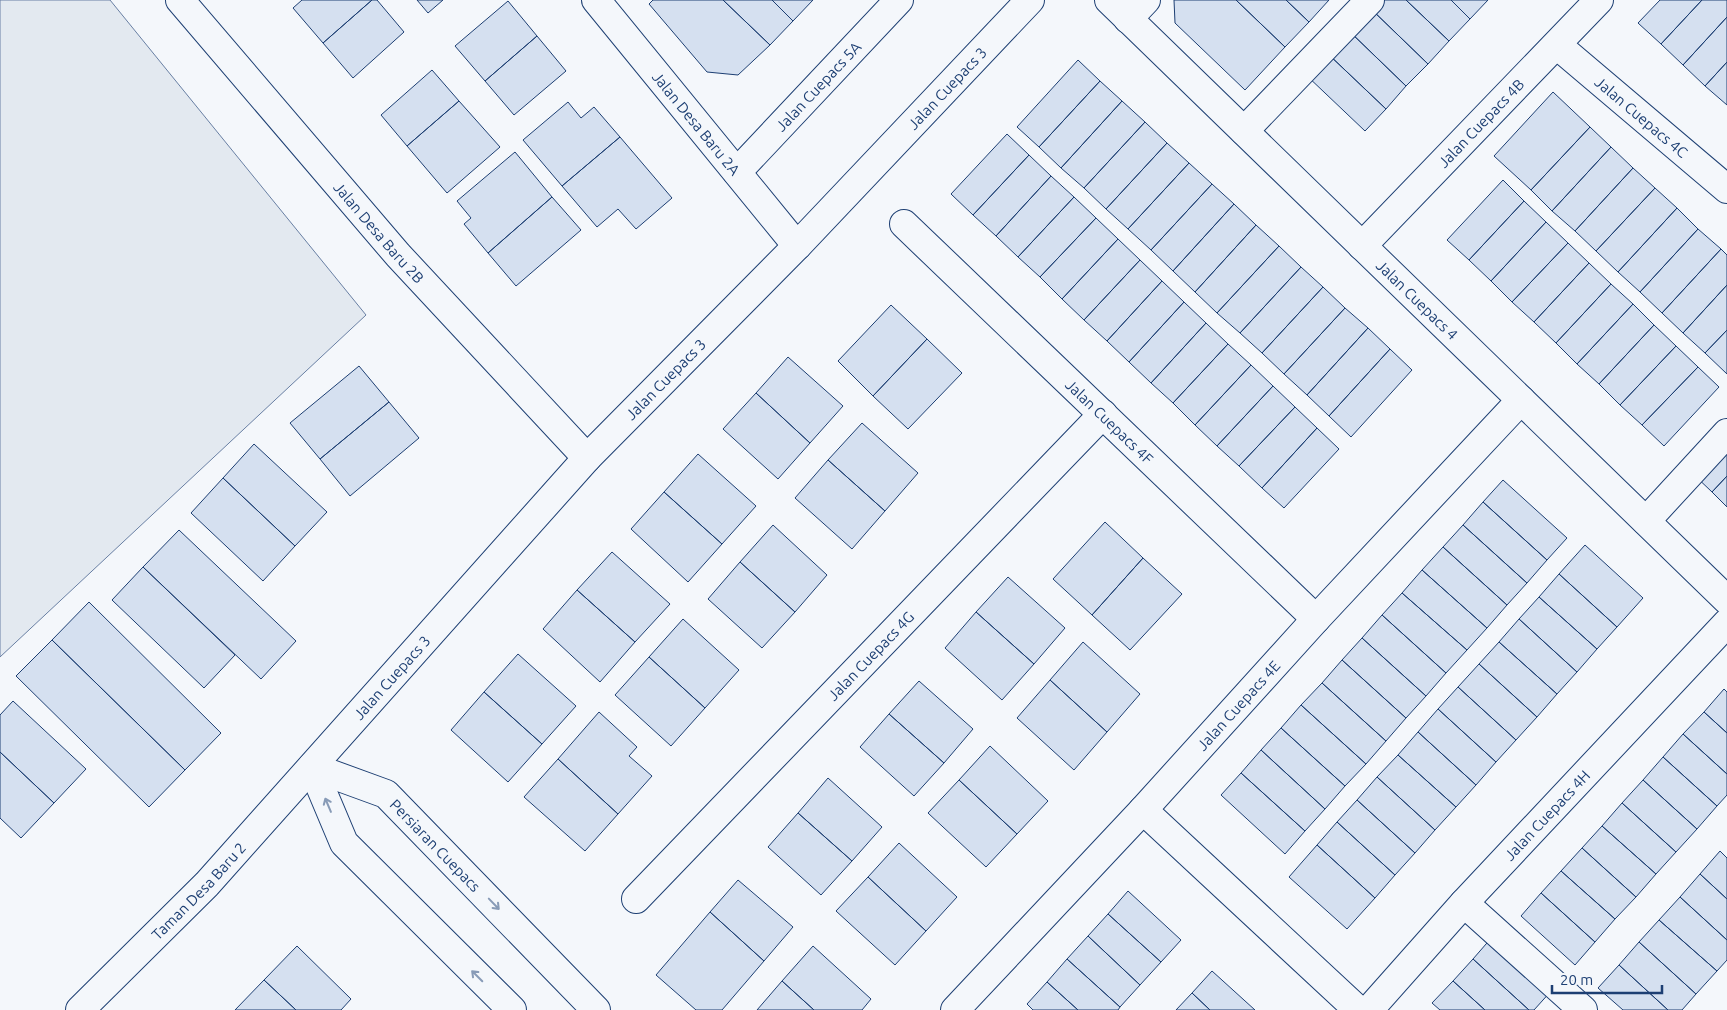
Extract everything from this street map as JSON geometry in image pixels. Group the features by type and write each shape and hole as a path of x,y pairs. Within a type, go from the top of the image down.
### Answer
{"street":[{"name":"Jalan Desa Baru 2B","path":"180,0 398,255 587,458"},
{"name":"Jalan Desa Baru 2A","path":"596,0 798,246"},
{"name":"Jalan Cuepacs 5A","path":"737,172 899,0"},
{"name":"Jalan Cuepacs 3","path":"312,766 587,458 798,246 1030,0"},
{"name":"Jalan Cuepacs 4","path":"1108,0 1137,10 1244,131 1727,600"},
{"path":"1244,131 1370,0"},
{"name":"Jalan Cuepacs 4B","path":"1362,246 1599,0"},
{"name":"Jalan Cuepacs 4C","path":"1557,45 1727,189"},
{"name":"Jalan Cuepacs 4F","path":"904,224 1316,619"},
{"name":"Jalan Cuepacs 4E","path":"955,1010 1143,810 1316,619 1521,400"},
{"name":"Jalan Cuepacs 4G","path":"636,899 1103,414"},
{"path":"1646,521 1727,433"},
{"name":"Jalan Cuepacs 4H","path":"1369,1010 1464,903 1727,623"},
{"path":"312,766 344,843 512,1010"},
{"name":"Taman Desa Baru 2","path":"80,1010 207,884 312,766"},
{"name":"Persiaran Cuepacs","path":"312,766 386,794 596,1010"},
{"path":"1143,810 1358,1010"},
{"path":"1464,903 1583,1010"}],"shaded area":[{"path":"0,0 110,0 366,315 0,657"}],"building":[{"path":"302,0 372,0 323,43 293,8"},
{"path":"372,0 377,0 404,32 353,78 323,43"},
{"path":"417,0 443,0 428,13"},
{"path":"653,0 723,0 770,45 738,75 707,72 649,4"},
{"path":"723,0 772,0 793,21 770,45"},
{"path":"772,0 813,0 793,21"},
{"path":"1174,0 1236,0 1285,47 1245,90 1175,23"},
{"path":"1236,0 1286,0 1309,22 1285,47"},
{"path":"1286,0 1329,0 1309,22"},
{"path":"1375,0 1406,0 1449,41 1428,64 1369,7"},
{"path":"1406,0 1451,0 1470,19 1449,41"},
{"path":"1451,0 1488,0 1470,19"},
{"path":"1660,0 1702,0 1661,44 1638,23"},
{"path":"1702,0 1727,0 1727,17 1683,65 1661,44"},
{"path":"508,1 537,36 485,81 455,46"},
{"path":"1369,7 1428,64 1406,86 1347,29"},
{"path":"1727,17 1727,62 1705,86 1683,65"},
{"path":"1347,29 1406,86 1386,109 1326,52"},
{"path":"537,36 566,71 514,115 485,81"},
{"path":"1326,52 1386,109 1365,131 1305,74"},
{"path":"1078,60 1100,81 1039,147 1017,127"},
{"path":"1727,62 1727,105 1705,86"},
{"path":"432,70 459,101 407,146 381,115"},
{"path":"1100,81 1122,101 1061,168 1039,147"},
{"path":"1553,92 1590,127 1531,190 1494,156"},
{"path":"459,101 500,147 447,193 407,146"},
{"path":"1122,101 1145,122 1084,188 1061,168"},
{"path":"568,102 581,118 594,107 620,137 562,186 523,140"},
{"path":"1145,122 1167,143 1106,209 1084,188"},
{"path":"1590,127 1611,147 1552,211 1531,190"},
{"path":"1007,134 1029,155 973,215 951,194"},
{"path":"620,137 672,198 636,229 618,209 597,227 562,186"},
{"path":"1167,143 1189,163 1128,229 1106,209"},
{"path":"1611,147 1633,168 1575,231 1552,211"},
{"path":"515,152 552,197 488,253 464,224 471,218 457,201"},
{"path":"1029,155 1051,176 996,236 973,215"},
{"path":"1189,163 1212,184 1151,250 1128,229"},
{"path":"1633,168 1655,188 1596,251 1575,231"},
{"path":"1051,176 1074,197 1018,257 996,236"},
{"path":"1503,180 1524,201 1469,260 1447,240"},
{"path":"1212,184 1234,204 1173,271 1151,250"},
{"path":"1655,188 1677,208 1618,272 1596,251"},
{"path":"552,197 581,230 516,286 488,253"},
{"path":"1074,197 1096,218 1040,277 1018,257"},
{"path":"1524,201 1546,222 1491,281 1469,260"},
{"path":"1234,204 1256,225 1195,292 1173,271"},
{"path":"1677,208 1698,229 1640,292 1618,272"},
{"path":"1096,218 1118,239 1062,299 1040,277"},
{"path":"1546,222 1568,243 1512,302 1491,281"},
{"path":"1256,225 1279,246 1217,313 1195,292"},
{"path":"1698,229 1721,249 1662,313 1640,292"},
{"path":"1118,239 1140,260 1084,320 1062,299"},
{"path":"1568,243 1589,263 1534,322 1512,302"},
{"path":"1279,246 1301,267 1240,333 1217,313"},
{"path":"1721,249 1727,255 1727,285 1683,333 1662,313"},
{"path":"1140,260 1162,281 1107,341 1084,320"},
{"path":"1589,263 1611,284 1556,343 1534,322"},
{"path":"1301,267 1323,287 1262,353 1240,333"},
{"path":"1162,281 1184,302 1129,362 1107,341"},
{"path":"1611,284 1633,304 1577,364 1556,343"},
{"path":"1727,285 1727,330 1705,353 1683,333"},
{"path":"1323,287 1345,308 1284,374 1262,353"},
{"path":"1184,302 1206,323 1151,383 1129,362"},
{"path":"1633,304 1654,325 1599,384 1577,364"},
{"path":"891,305 927,339 873,396 838,361"},
{"path":"1345,308 1368,328 1307,395 1284,374"},
{"path":"1206,323 1228,344 1173,403 1151,383"},
{"path":"1654,325 1676,346 1620,405 1599,384"},
{"path":"1368,328 1390,349 1329,416 1307,395"},
{"path":"1727,330 1727,374 1705,353"},
{"path":"927,339 962,373 908,429 873,396"},
{"path":"1228,344 1251,365 1195,425 1173,403"},
{"path":"1676,346 1698,367 1642,425 1620,405"},
{"path":"1390,349 1412,370 1351,437 1329,416"},
{"path":"788,357 843,406 810,443 756,393"},
{"path":"1251,365 1273,386 1217,446 1195,425"},
{"path":"359,366 389,402 320,459 290,423"},
{"path":"1698,367 1719,387 1664,446 1642,425"},
{"path":"1273,386 1295,407 1239,466 1217,446"},
{"path":"756,393 810,443 778,479 723,429"},
{"path":"389,402 419,438 350,496 320,459"},
{"path":"1295,407 1317,428 1262,488 1239,466"},
{"path":"862,423 918,473 885,511 828,460"},
{"path":"1317,428 1339,449 1284,508 1262,488"},
{"path":"1727,433 1727,476 1712,492 1691,472"},
{"path":"254,444 327,512 295,546 223,478"},
{"path":"698,454 756,506 722,544 664,492"},
{"path":"828,460 885,511 852,549 795,498"},
{"path":"1727,476 1727,507 1712,492"},
{"path":"223,478 295,546 263,581 191,513"},
{"path":"1503,480 1567,538 1547,560 1483,502"},
{"path":"664,492 722,544 688,582 631,529"},
{"path":"1483,502 1547,560 1527,583 1463,525"},
{"path":"1105,522 1143,558 1092,615 1053,579"},
{"path":"773,525 827,575 795,612 740,562"},
{"path":"1463,525 1527,583 1507,605 1443,547"},
{"path":"179,530 296,641 261,679 143,567"},
{"path":"1585,545 1643,598 1617,627 1559,574"},
{"path":"1443,547 1507,605 1487,628 1422,570"},
{"path":"612,552 670,604 635,642 577,590"},
{"path":"1143,558 1182,594 1130,650 1092,615"},
{"path":"740,562 795,612 762,648 708,599"},
{"path":"143,567 235,655 204,688 112,600"},
{"path":"1422,570 1487,628 1467,650 1402,593"},
{"path":"1559,574 1617,627 1597,649 1539,597"},
{"path":"1008,577 1065,628 1034,664 976,612"},
{"path":"577,590 635,642 600,682 543,629"},
{"path":"1402,593 1467,650 1446,673 1382,615"},
{"path":"1539,597 1597,649 1577,672 1519,619"},
{"path":"89,602 221,733 185,770 52,640"},
{"path":"976,612 1034,664 1002,700 945,648"},
{"path":"1382,615 1446,673 1426,696 1362,638"},
{"path":"683,619 739,670 705,708 649,657"},
{"path":"1519,619 1577,672 1557,694 1499,642"},
{"path":"1362,638 1426,696 1406,718 1342,660"},
{"path":"52,640 185,770 149,807 16,676"},
{"path":"1083,642 1140,694 1107,732 1050,680"},
{"path":"1499,642 1557,694 1537,717 1479,664"},
{"path":"518,654 576,706 542,744 484,692"},
{"path":"649,657 705,708 671,746 615,695"},
{"path":"1342,660 1406,718 1386,741 1322,683"},
{"path":"1479,664 1537,717 1516,740 1458,687"},
{"path":"1050,680 1107,732 1074,770 1017,718"},
{"path":"919,681 973,729 944,763 889,714"},
{"path":"1322,683 1386,741 1366,764 1301,705"},
{"path":"1458,687 1516,740 1496,762 1438,709"},
{"path":"1724,689 1727,692 1727,733 1704,712"},
{"path":"484,692 542,744 508,782 451,730"},
{"path":"13,701 86,769 54,803 0,752 0,715"},
{"path":"1301,705 1366,764 1345,786 1281,728"},
{"path":"1438,709 1496,762 1476,785 1418,732"},
{"path":"599,712 637,747 629,756 652,776 618,814 558,759"},
{"path":"1704,712 1727,733 1727,774 1683,734"},
{"path":"889,714 944,763 914,796 860,747"},
{"path":"1281,728 1345,786 1325,809 1261,750"},
{"path":"1418,732 1476,785 1456,807 1398,755"},
{"path":"1683,734 1727,774 1727,795 1717,806 1663,757"},
{"path":"990,746 1048,801 1017,834 959,780"},
{"path":"1261,750 1325,809 1305,831 1241,773"},
{"path":"0,752 54,803 21,838 0,818"},
{"path":"1398,755 1456,807 1435,830 1377,777"},
{"path":"1663,757 1717,806 1697,829 1643,780"},
{"path":"558,759 618,814 585,851 524,797"},
{"path":"1241,773 1305,831 1285,854 1221,795"},
{"path":"1377,777 1435,830 1415,853 1357,800"},
{"path":"828,778 882,827 852,861 798,813"},
{"path":"959,780 1017,834 986,867 928,813"},
{"path":"1643,780 1697,829 1676,852 1622,803"},
{"path":"1357,800 1415,853 1395,875 1337,822"},
{"path":"1622,803 1676,852 1656,874 1602,826"},
{"path":"798,813 852,861 821,895 768,847"},
{"path":"1337,822 1395,875 1375,898 1317,845"},
{"path":"1602,826 1656,874 1636,897 1582,848"},
{"path":"899,843 957,897 926,931 868,877"},
{"path":"1317,845 1375,898 1347,929 1289,877"},
{"path":"1582,848 1636,897 1615,919 1561,871"},
{"path":"1720,851 1727,858 1727,899 1700,874"},
{"path":"1561,871 1615,919 1595,942 1541,893"},
{"path":"1700,874 1727,899 1727,940 1680,897"},
{"path":"868,877 926,931 895,965 836,911"},
{"path":"738,880 793,927 764,961 710,912"},
{"path":"1128,891 1181,940 1161,962 1108,914"},
{"path":"1541,893 1595,942 1575,965 1521,916"},
{"path":"1680,897 1727,940 1727,960 1717,971 1659,920"},
{"path":"710,912 764,961 722,1010 696,1010 656,975"},
{"path":"1108,914 1161,962 1140,985 1088,936"},
{"path":"1659,920 1717,971 1696,994 1639,942"},
{"path":"1088,936 1140,985 1120,1007 1067,959"},
{"path":"1493,936 1552,990 1534,1010 1529,1010 1473,959"},
{"path":"1639,942 1696,994 1682,1010 1668,1010 1619,965"},
{"path":"297,946 351,999 341,1010 296,1010 264,980"},
{"path":"813,946 871,999 862,1010 814,1010 782,981"},
{"path":"1067,959 1120,1007 1118,1010 1078,1010 1047,982"},
{"path":"1473,959 1529,1010 1485,1010 1453,981"},
{"path":"1619,965 1668,1010 1623,1010 1598,988"},
{"path":"1212,971 1255,1010 1210,1010 1192,993"},
{"path":"264,980 296,1010 235,1010"},
{"path":"782,981 814,1010 757,1010"},
{"path":"1453,981 1485,1010 1440,1010 1432,1003"},
{"path":"1047,982 1078,1010 1033,1010 1027,1004"},
{"path":"1192,993 1210,1010 1176,1010"}]}
